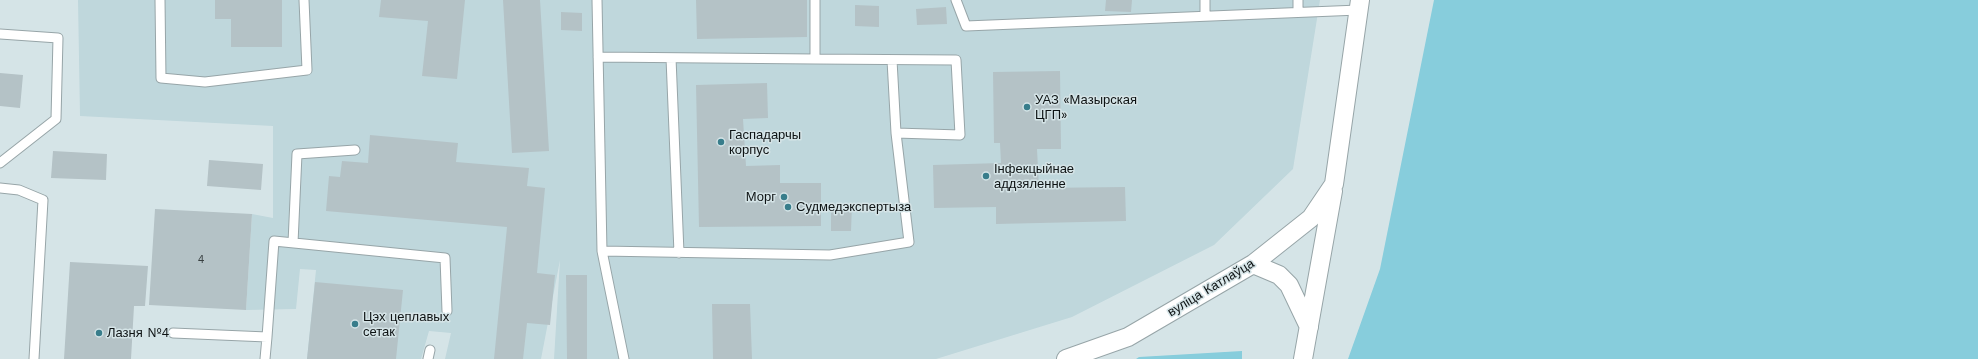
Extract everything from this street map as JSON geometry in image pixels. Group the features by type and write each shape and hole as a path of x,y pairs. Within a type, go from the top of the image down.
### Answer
{"street":[{"name":"вуліца Катлаўца","path":"1303,359 1334,184 1359,5"},
{"name":"вуліца Катлаўца","path":"1066,359 1128,337 1253,264 1311,218 1334,184"},
{"path":"1253,264 1279,275 1289,285 1309,327"}],"lane":[{"path":"160,0 162,78 205,82 307,70 304,0"},
{"path":"597,0 602,251 624,359"},
{"path":"815,0 815,59"},
{"path":"956,0 966,26 1298,11 1359,5"},
{"path":"1204,0 1206,15"},
{"path":"1298,0 1298,11"},
{"path":"0,34 58,38 56,119 0,162"},
{"path":"598,57 956,60 960,135 896,133"},
{"path":"671,58 679,253"},
{"path":"602,251 830,255 909,242 896,133 892,60"},
{"path":"293,243 297,154 355,150"},
{"path":"0,188 19,190 43,200 34,359"},
{"path":"265,359 274,241 444,258 447,312"},
{"path":"173,333 267,337"}],"shaded area":[{"path":"78,0 1320,0 1293,169 1214,245 1072,317 936,359 554,359 560,260 541,359 445,359 451,333 429,331 421,359 307,359 316,270 300,269 296,309 246,310 252,214 273,218 273,126 80,116"},
{"path":"1434,0 1978,0 1978,359 1348,359 1380,269"},
{"path":"1242,351 1242,359 1136,359 1139,357"}],"building":[{"path":"215,0 282,0 282,47 231,47 231,19 215,19"},
{"path":"381,0 465,0 457,79 422,76 428,21 379,17"},
{"path":"503,0 540,0 549,151 512,153"},
{"path":"696,0 807,0 807,37 697,39"},
{"path":"1106,0 1132,0 1131,12 1105,11"},
{"path":"855,5 879,6 879,27 855,26"},
{"path":"946,7 947,24 917,25 916,9"},
{"path":"561,12 582,13 582,31 561,30"},
{"name":"Інфекцыйнае аддзяленне","path":"1060,71 1061,149 1037,149 1039,188 1125,187 1126,221 996,224 996,207 934,208 933,165 1001,163 1000,143 994,143 993,72"},
{"path":"0,73 23,75 20,108 0,106"},
{"path":"767,83 768,118 743,119 746,166 780,165 780,183 821,183 821,226 699,227 696,85"},
{"path":"370,135 458,143 456,162 529,168 527,186 545,188 537,273 555,275 550,325 527,323 523,359 494,359 507,227 326,211 329,176 340,177 342,161 368,163"},
{"path":"53,151 107,154 106,180 51,178"},
{"path":"209,160 263,164 261,190 207,186"},
{"path":"831,204 852,204 851,231 831,231"},
{"path":"155,209 252,214 246,310 149,305"},
{"name":"Лазня №4","path":"70,262 148,266 145,306 134,306 131,359 64,359"},
{"path":"566,275 587,275 587,359 567,359"},
{"name":"Цэх цеплавых сетак","path":"315,282 403,290 396,359 307,359"},
{"path":"712,304 750,304 752,359 713,359"}],"place":[{"name":"УАЗ «Мазырская ЦГП»","path":"1027,107"},
{"name":"Гаспадарчы корпус","path":"721,142"},
{"name":"Інфекцыйнае аддзяленне","path":"986,176"},
{"name":"Морг","path":"784,197"},
{"name":"Судмедэкспертыза","path":"788,207"},
{"name":"Цэх цеплавых сетак","path":"355,324"},
{"name":"Лазня №4","path":"99,333"}]}
